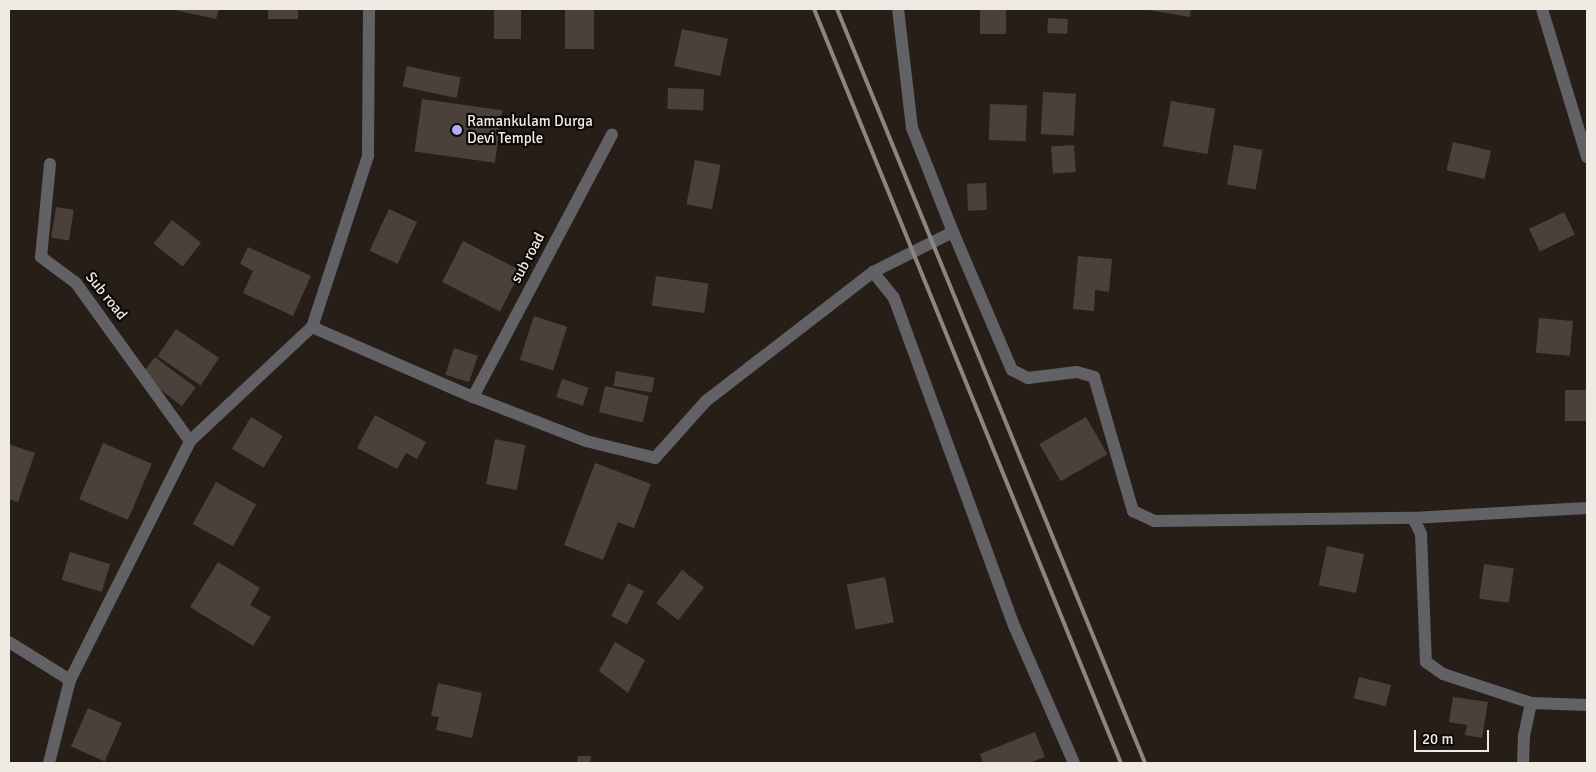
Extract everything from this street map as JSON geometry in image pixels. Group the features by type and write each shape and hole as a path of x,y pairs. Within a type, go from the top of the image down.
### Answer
{"street":[{"path":"48,763 70,680 190,440 312,327 368,156 369,9"},
{"path":"898,9 912,128 953,232 1012,370 1028,378 1077,372 1094,378 1133,511 1154,521 1413,518 1587,508"},
{"path":"1542,9 1587,157"},
{"name":"sub road","path":"473,397 612,134"},
{"name":"Sub road","path":"50,164 41,257 76,282 190,440"},
{"path":"312,327 473,397 586,441 655,458 706,401 873,272 953,232"},
{"path":"873,272 894,298 1015,628 1074,763"},
{"path":"1413,518 1421,534 1426,662 1443,674 1531,703 1587,705"},
{"path":"9,642 70,680"},
{"path":"1523,763 1524,735 1531,703"}],"building":[{"path":"170,9 219,9 216,19"},
{"path":"268,9 298,9 298,19 268,19"},
{"path":"494,9 521,9 521,39 494,39"},
{"path":"565,9 594,9 594,49 565,49"},
{"path":"980,9 1006,9 1006,34 980,34"},
{"path":"1142,9 1191,9 1190,17"},
{"path":"1048,18 1068,19 1067,34 1047,33"},
{"path":"682,29 728,39 720,76 674,66"},
{"path":"407,66 461,77 456,98 403,87"},
{"path":"668,88 704,89 703,110 667,109"},
{"path":"1043,92 1076,94 1074,136 1041,134"},
{"name":"Ramankulam Durga Devi Temple","path":"422,99 502,110 495,163 415,151"},
{"path":"1171,101 1215,109 1207,154 1163,146"},
{"path":"990,104 1027,105 1026,141 989,140"},
{"path":"1453,142 1491,151 1484,179 1446,170"},
{"path":"1074,145 1076,172 1053,174 1051,147"},
{"path":"1234,145 1263,150 1256,189 1227,184"},
{"path":"695,160 721,165 712,209 686,204"},
{"path":"986,183 987,210 968,211 967,184"},
{"path":"56,207 74,210 69,240 51,238"},
{"path":"389,209 417,222 398,264 370,251"},
{"path":"1564,212 1575,234 1540,252 1529,229"},
{"path":"172,220 201,243 183,266 154,244"},
{"path":"463,241 521,271 500,311 442,282"},
{"path":"248,247 311,276 293,316 243,293 253,271 240,264"},
{"path":"1078,256 1112,259 1109,292 1095,290 1094,311 1073,309"},
{"path":"656,276 708,283 704,313 652,306"},
{"path":"534,316 567,327 553,371 520,360"},
{"path":"1539,318 1573,321 1570,356 1536,353"},
{"path":"176,329 219,358 201,385 158,356"},
{"path":"454,348 478,356 469,382 445,375"},
{"path":"155,357 196,388 182,406 141,375"},
{"path":"616,371 654,378 652,393 613,386"},
{"path":"562,379 589,388 583,406 556,397"},
{"path":"605,386 649,396 643,422 599,412"},
{"path":"1565,390 1587,390 1587,421 1565,421"},
{"path":"375,415 426,442 417,459 406,453 397,469 357,448"},
{"path":"251,417 283,436 264,468 232,449"},
{"path":"1086,417 1108,454 1061,481 1039,444"},
{"path":"495,439 525,445 517,490 486,484"},
{"path":"103,443 152,464 128,520 79,499"},
{"path":"9,444 35,453 18,502 9,499"},
{"path":"595,463 651,484 634,528 618,522 603,560 564,545"},
{"path":"216,482 256,504 233,546 193,524"},
{"path":"1327,546 1364,554 1356,593 1319,585"},
{"path":"70,552 110,564 102,592 62,580"},
{"path":"218,562 260,588 250,605 271,617 253,646 190,607"},
{"path":"1484,564 1514,568 1509,603 1479,599"},
{"path":"682,570 704,587 678,620 656,603"},
{"path":"885,577 894,622 855,630 847,584"},
{"path":"628,583 644,591 627,624 611,616"},
{"path":"615,642 645,660 628,693 599,671"},
{"path":"1359,677 1391,685 1386,706 1354,698"},
{"path":"438,683 482,693 472,738 436,730 439,717 431,716"},
{"path":"1453,697 1488,702 1482,738 1465,735 1467,725 1449,722"},
{"path":"88,708 122,723 105,761 71,746"},
{"path":"1035,732 1045,757 1029,763 983,763 980,754"},
{"path":"578,756 591,756 590,763 577,763"}],"railway":[{"path":"814,9 1121,763"},
{"path":"837,9 1145,763"}],"place":[{"name":"Ramankulam Durga Devi Temple","path":"457,130"}]}
